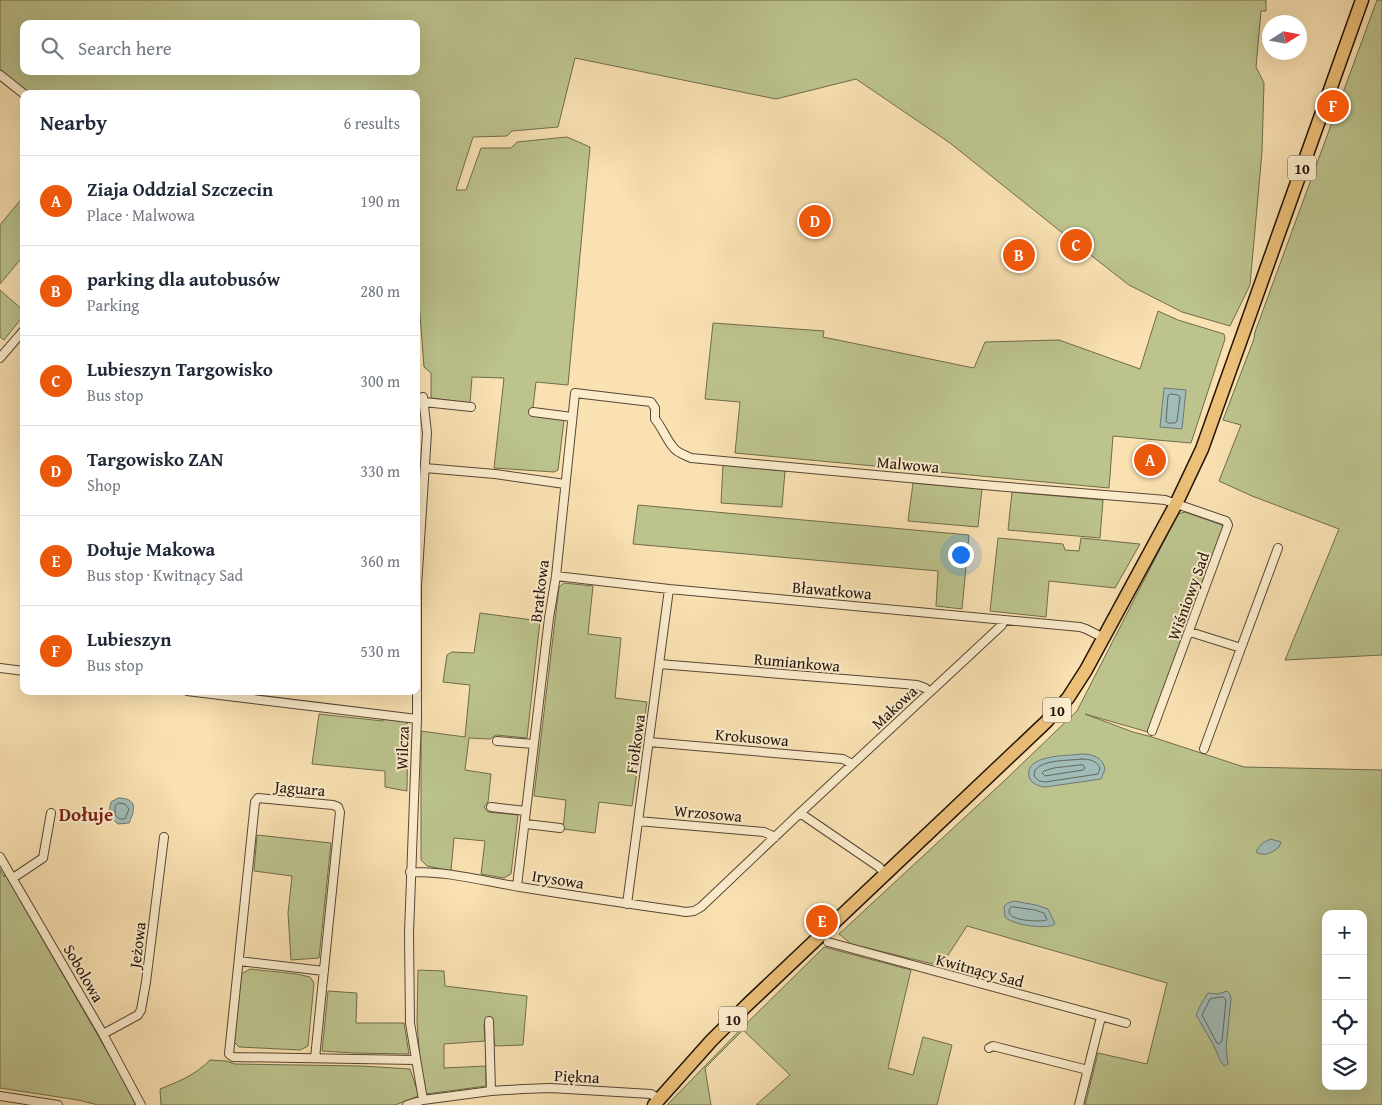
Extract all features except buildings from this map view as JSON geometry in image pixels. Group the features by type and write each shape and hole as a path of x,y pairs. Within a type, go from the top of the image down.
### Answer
{"main road":[{"name":"10","path":"657,1102 726,1026 1020,748 1057,710 1076,686 1104,638 1196,464 1213,421 1362,0"}],"street":[{"path":"0,75 20,91"},
{"path":"0,358 20,335"},
{"name":"Bratkowa","path":"518,886 549,618 556,576 575,393 650,402 655,408 655,419"},
{"name":"Wilcza","path":"420,542 427,433 423,400 470,408"},
{"path":"533,412 572,417"},
{"name":"Malwowa","path":"655,419 672,447 691,458 994,486 1154,498 1176,504"},
{"path":"425,468 495,474 565,484"},
{"name":"Wiśniowy Sad","path":"1152,731 1228,525 1226,521 1176,504"},
{"path":"1204,749 1278,548"},
{"name":"Bławatkowa","path":"556,576 669,589 1080,627 1104,638"},
{"name":"Fiołkowa","path":"627,904 669,589"},
{"name":"Makowa","path":"701,907 1002,625 1003,620"},
{"path":"1190,632 1242,648"},
{"name":"Rumiankowa","path":"659,664 917,685 930,692"},
{"path":"0,668 20,670"},
{"path":"219,695 416,719"},
{"name":"Wilcza","path":"416,695 408,933 410,1023 423,1100"},
{"path":"498,740 534,744"},
{"name":"Krokusowa","path":"648,742 843,759 852,764"},
{"name":"Jaguara","path":"315,1058 340,812 338,807 333,805 258,798 255,802 230,1054 233,1057 416,1060"},
{"path":"491,807 526,811"},
{"path":"800,813 879,867 885,874"},
{"path":"13,878 43,858 50,814"},
{"name":"Wrzosowa","path":"638,821 764,832 775,837"},
{"path":"526,824 560,828"},
{"name":"Jeżowa","path":"103,1034 138,1015 141,1010 164,837"},
{"name":"Sobolowa","path":"0,857 103,1034 141,1105"},
{"name":"Irysowa","path":"410,872 476,879 686,912 694,911 701,907"},
{"name":"Kwitnący Sad","path":"828,942 1126,1023"},
{"path":"239,961 324,971"},
{"path":"1079,1105 1101,1017"},
{"path":"489,1021 491,1091"},
{"path":"989,1048 993,1046 1088,1070"},
{"name":"Piękna","path":"407,1105 423,1100 491,1091 550,1088 651,1094 657,1102"},
{"path":"0,1096 58,1105"}],"green space":[{"path":"0,0 1266,0 1266,11 1261,11 1256,67 1264,83 1262,152 1250,285 1230,326 1182,312 1129,285 950,143 856,79 776,99 575,58 558,127 512,131 507,136 473,137 456,190 466,190 481,148 511,148 517,142 567,137 590,147 568,385 536,382 533,407 529,412 533,416 564,420 558,470 554,472 494,468 504,378 472,377 470,403 431,398 431,373 424,367 420,314 420,90 24,90 0,69"},
{"path":"1377,0 1382,0 1382,655 1285,660 1339,529 1252,496 1219,481 1241,425 1223,420"},
{"path":"20,201 20,260 0,284 0,225"},
{"path":"0,290 20,308 20,320 4,340 0,337"},
{"path":"1158,311 1178,320 1224,334 1225,339 1191,443 1113,436 1109,488 735,453 740,402 705,399 713,323 824,331 823,337 974,368 985,342 1059,340 1140,369"},
{"path":"723,465 785,471 782,507 721,503"},
{"path":"913,483 982,489 978,527 908,521"},
{"path":"1012,492 1103,500 1100,538 1008,530"},
{"path":"638,505 969,535 962,609 936,606 938,571 633,544"},
{"path":"1185,512 1222,525 1224,530 1148,732 1085,714 1133,732 1244,767 1382,770 1382,1105 1085,1105 1098,1053 1147,1064 1167,983 967,926 941,966 851,944 839,934 1077,711 1178,514"},
{"path":"998,538 1063,544 1065,550 1079,551 1081,538 1140,544 1115,588 1049,581 1046,617 990,611"},
{"path":"564,583 593,586 588,634 621,638 615,698 647,702 632,806 599,802 595,833 563,829 566,800 534,796 559,587"},
{"path":"480,613 540,621 527,738 496,735 490,739 469,738 465,770 491,774 488,802 484,807 488,812 518,815 511,874 504,878 481,874 485,841 454,838 451,871 427,866 421,860 421,731 465,737 470,685 443,682 447,655 452,652 474,653"},
{"path":"319,714 383,721 384,718 403,721 408,724 407,791 385,787 385,771 312,764"},
{"path":"257,835 331,843 319,958 291,960 288,913 292,876 254,871"},
{"path":"0,869 4,877 5,874 136,1105 98,1105 78,1100 0,1088"},
{"path":"824,947 911,970 888,1068 913,1075 923,1037 952,1045 937,1105 756,1105 790,1075 743,1030 705,1068 711,1105 667,1105 743,1027"},
{"path":"250,969 310,977 314,983 308,1046 300,1050 239,1047 234,1042 241,974"},
{"path":"418,970 444,971 445,986 527,996 523,1045 495,1046 492,1025 484,1025 485,1041 444,1044 444,1068 486,1066 486,1086 426,1094 420,1059 417,1023"},
{"path":"328,991 357,993 356,1023 404,1023 409,1054 322,1051"},
{"path":"210,1060 226,1061 235,1064 362,1066 410,1069 419,1096 395,1105 161,1105 160,1089 193,1074"}],"water":[{"path":"1164,388 1186,390 1182,429 1160,427"},
{"path":"1082,754 1100,759 1105,769 1101,779 1045,787 1036,784 1029,777 1029,769 1040,760"},
{"path":"118,798 132,802 133,814 129,823 118,824 111,817 111,802"},
{"path":"1271,839 1281,842 1279,847 1268,854 1256,852 1258,847"},
{"path":"1014,901 1048,909 1055,924 1037,927 1009,920 1005,917 1004,906"},
{"path":"1227,991 1231,999 1226,1048 1228,1064 1224,1066 1196,1015 1208,993 1218,994"}],"place":[{"name":"Lubieszyn","path":"1333,106"},
{"name":"Targowisko ZAN","path":"815,221"},
{"name":"Lubieszyn Targowisko","path":"1076,245"},
{"name":"parking dla autobusów","path":"1019,255"},
{"name":"Ziaja Oddzial Szczecin","path":"1150,460"},
{"name":"Dołuje Makowa","path":"822,921"}],"district":[{"name":"Dołuje","path":"86,814"}]}
